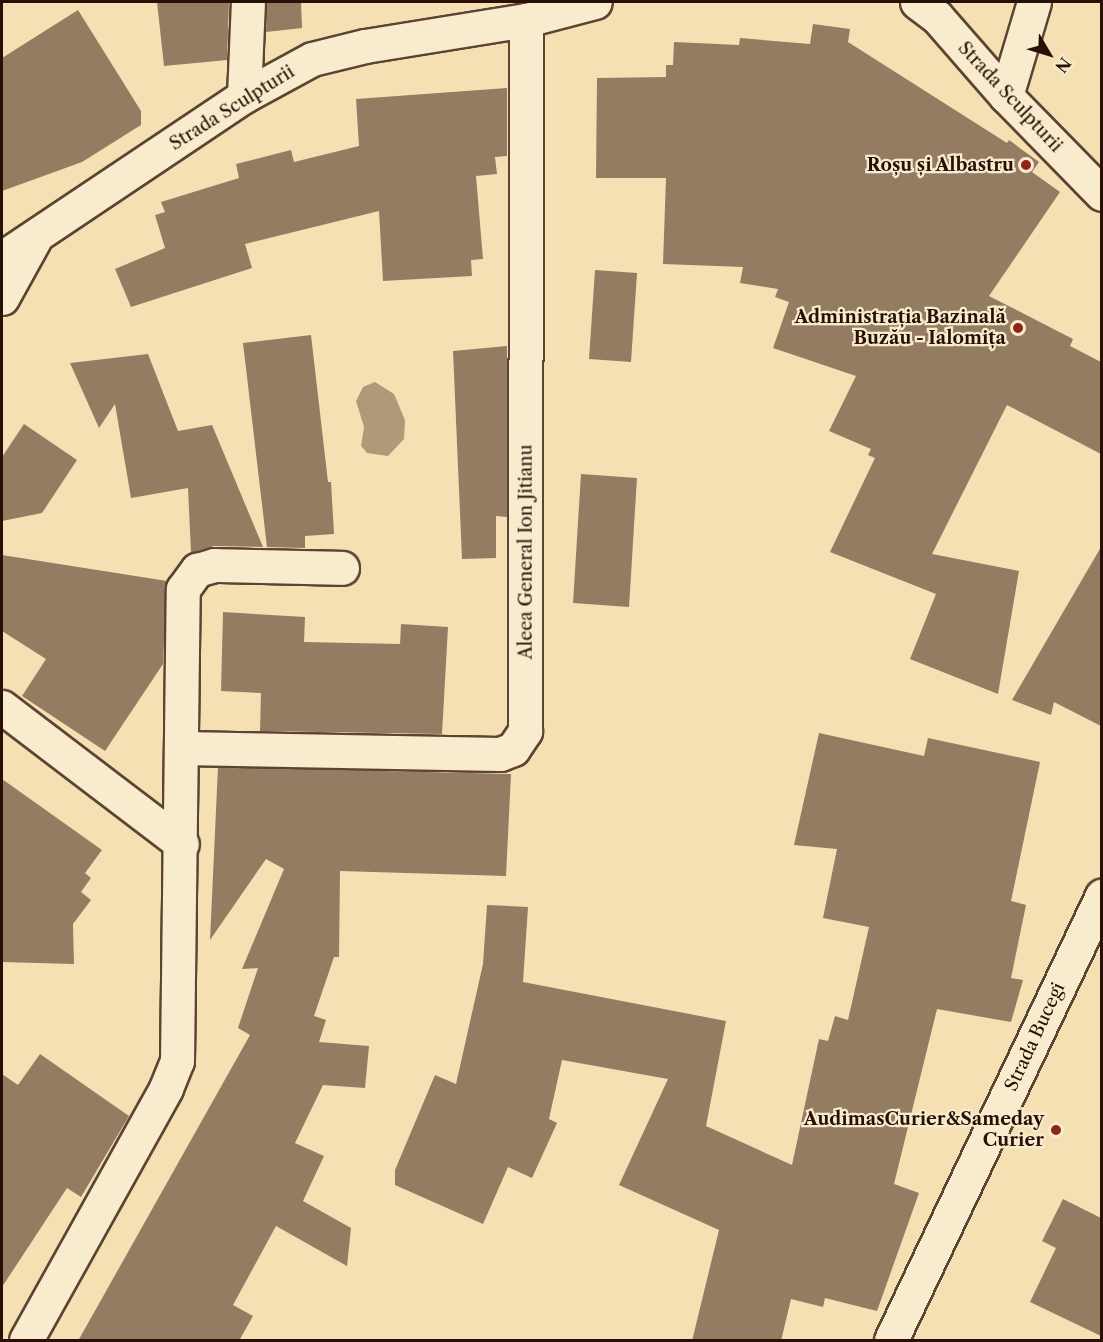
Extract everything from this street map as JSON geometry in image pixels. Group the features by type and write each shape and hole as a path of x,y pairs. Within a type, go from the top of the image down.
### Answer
{"street":[{"path":"244,96 248,2"},
{"name":"Strada Sculpturii","path":"2,258 244,96 312,59 365,46 526,20 595,2"},
{"name":"Strada Sculpturii","path":"917,2 937,17 1006,96 1101,194"},
{"path":"1006,96 1034,2"},
{"name":"Aleea General Ion Jitianu","path":"183,748 500,754 513,749 525,731 526,20"},
{"path":"2,298 36,237"},
{"path":"26,1341 173,1073 177,1061 183,748 180,604 189,577 197,570 214,565 342,568"},
{"path":"2,707 182,844"},
{"name":"Strada Bucegi","path":"891,1341 1101,896"}],"shaded area":[{"path":"375,382 394,394 405,420 404,439 388,456 367,453 361,446 364,427 356,401 363,387"}],"building":[{"path":"157,2 229,2 227,60 164,66"},
{"path":"267,2 301,2 302,28 266,32"},
{"path":"78,10 141,111 141,125 82,162 2,191 2,58"},
{"path":"813,24 850,29 848,42 1007,143 1009,140 1039,162 1032,172 1060,192 989,296 1073,339 1070,346 1101,362 1101,454 1007,405 932,554 1019,571 998,694 910,659 936,594 830,552 875,458 868,455 871,449 829,431 856,376 773,348 789,302 775,297 778,289 740,283 743,267 663,264 666,178 596,178 597,78 666,77 666,65 673,65 674,42 739,45 740,38 810,44"},
{"path":"507,88 507,156 495,157 497,174 476,176 483,259 471,260 472,276 383,281 379,211 245,244 252,268 131,307 115,269 165,248 155,215 165,212 161,202 239,178 236,164 291,150 294,162 359,146 356,99"},
{"path":"595,270 637,273 631,362 589,359"},
{"path":"311,335 328,482 331,482 334,534 305,536 305,548 267,547 243,343"},
{"path":"507,346 507,517 496,516 496,558 462,559 453,351"},
{"path":"148,354 178,431 212,425 263,547 214,546 191,553 188,488 131,498 115,404 99,428 70,363"},
{"path":"24,424 77,460 42,513 2,521 2,457"},
{"path":"581,474 637,478 629,607 573,603"},
{"path":"1101,547 1101,726 1054,702 1051,715 1012,700"},
{"path":"2,555 167,581 163,664 105,751 22,696 46,659 2,631"},
{"path":"223,612 305,617 304,642 400,644 401,624 448,627 442,734 260,731 261,693 221,691"},
{"path":"819,733 924,756 928,738 1040,762 1011,901 1026,905 1011,978 1023,980 1011,1022 937,1009 894,1184 919,1193 877,1311 825,1298 823,1307 791,1299 781,1341 692,1341 719,1230 619,1185 668,1079 562,1060 549,1119 557,1123 532,1178 508,1167 483,1224 395,1185 395,1170 435,1075 456,1084 483,964 487,905 528,907 523,982 726,1021 706,1126 792,1165 819,1039 828,1041 835,1016 848,1020 869,927 823,918 837,849 794,845"},
{"path":"218,767 511,774 506,876 340,871 339,957 334,957 314,1016 326,1020 319,1042 369,1046 365,1088 323,1085 295,1143 324,1156 303,1201 351,1228 347,1266 276,1226 233,1305 253,1316 239,1341 78,1341 250,1035 238,1028 258,968 242,969 284,869 266,859 210,940"},
{"path":"2,779 102,850 85,873 91,878 81,892 91,900 73,924 74,964 2,962"},
{"path":"40,1054 129,1116 81,1197 67,1188 2,1287 2,1074 18,1085"},
{"path":"1063,1199 1101,1218 1101,1336 1030,1302 1056,1248 1042,1241"}],"place":[{"name":"Roșu și Albastru","path":"1026,165"},
{"name":"Administrația Bazinală Buzău - Ialomița","path":"1018,328"},
{"name":"AudimasCurier&Sameday Curier","path":"1056,1130"}]}
